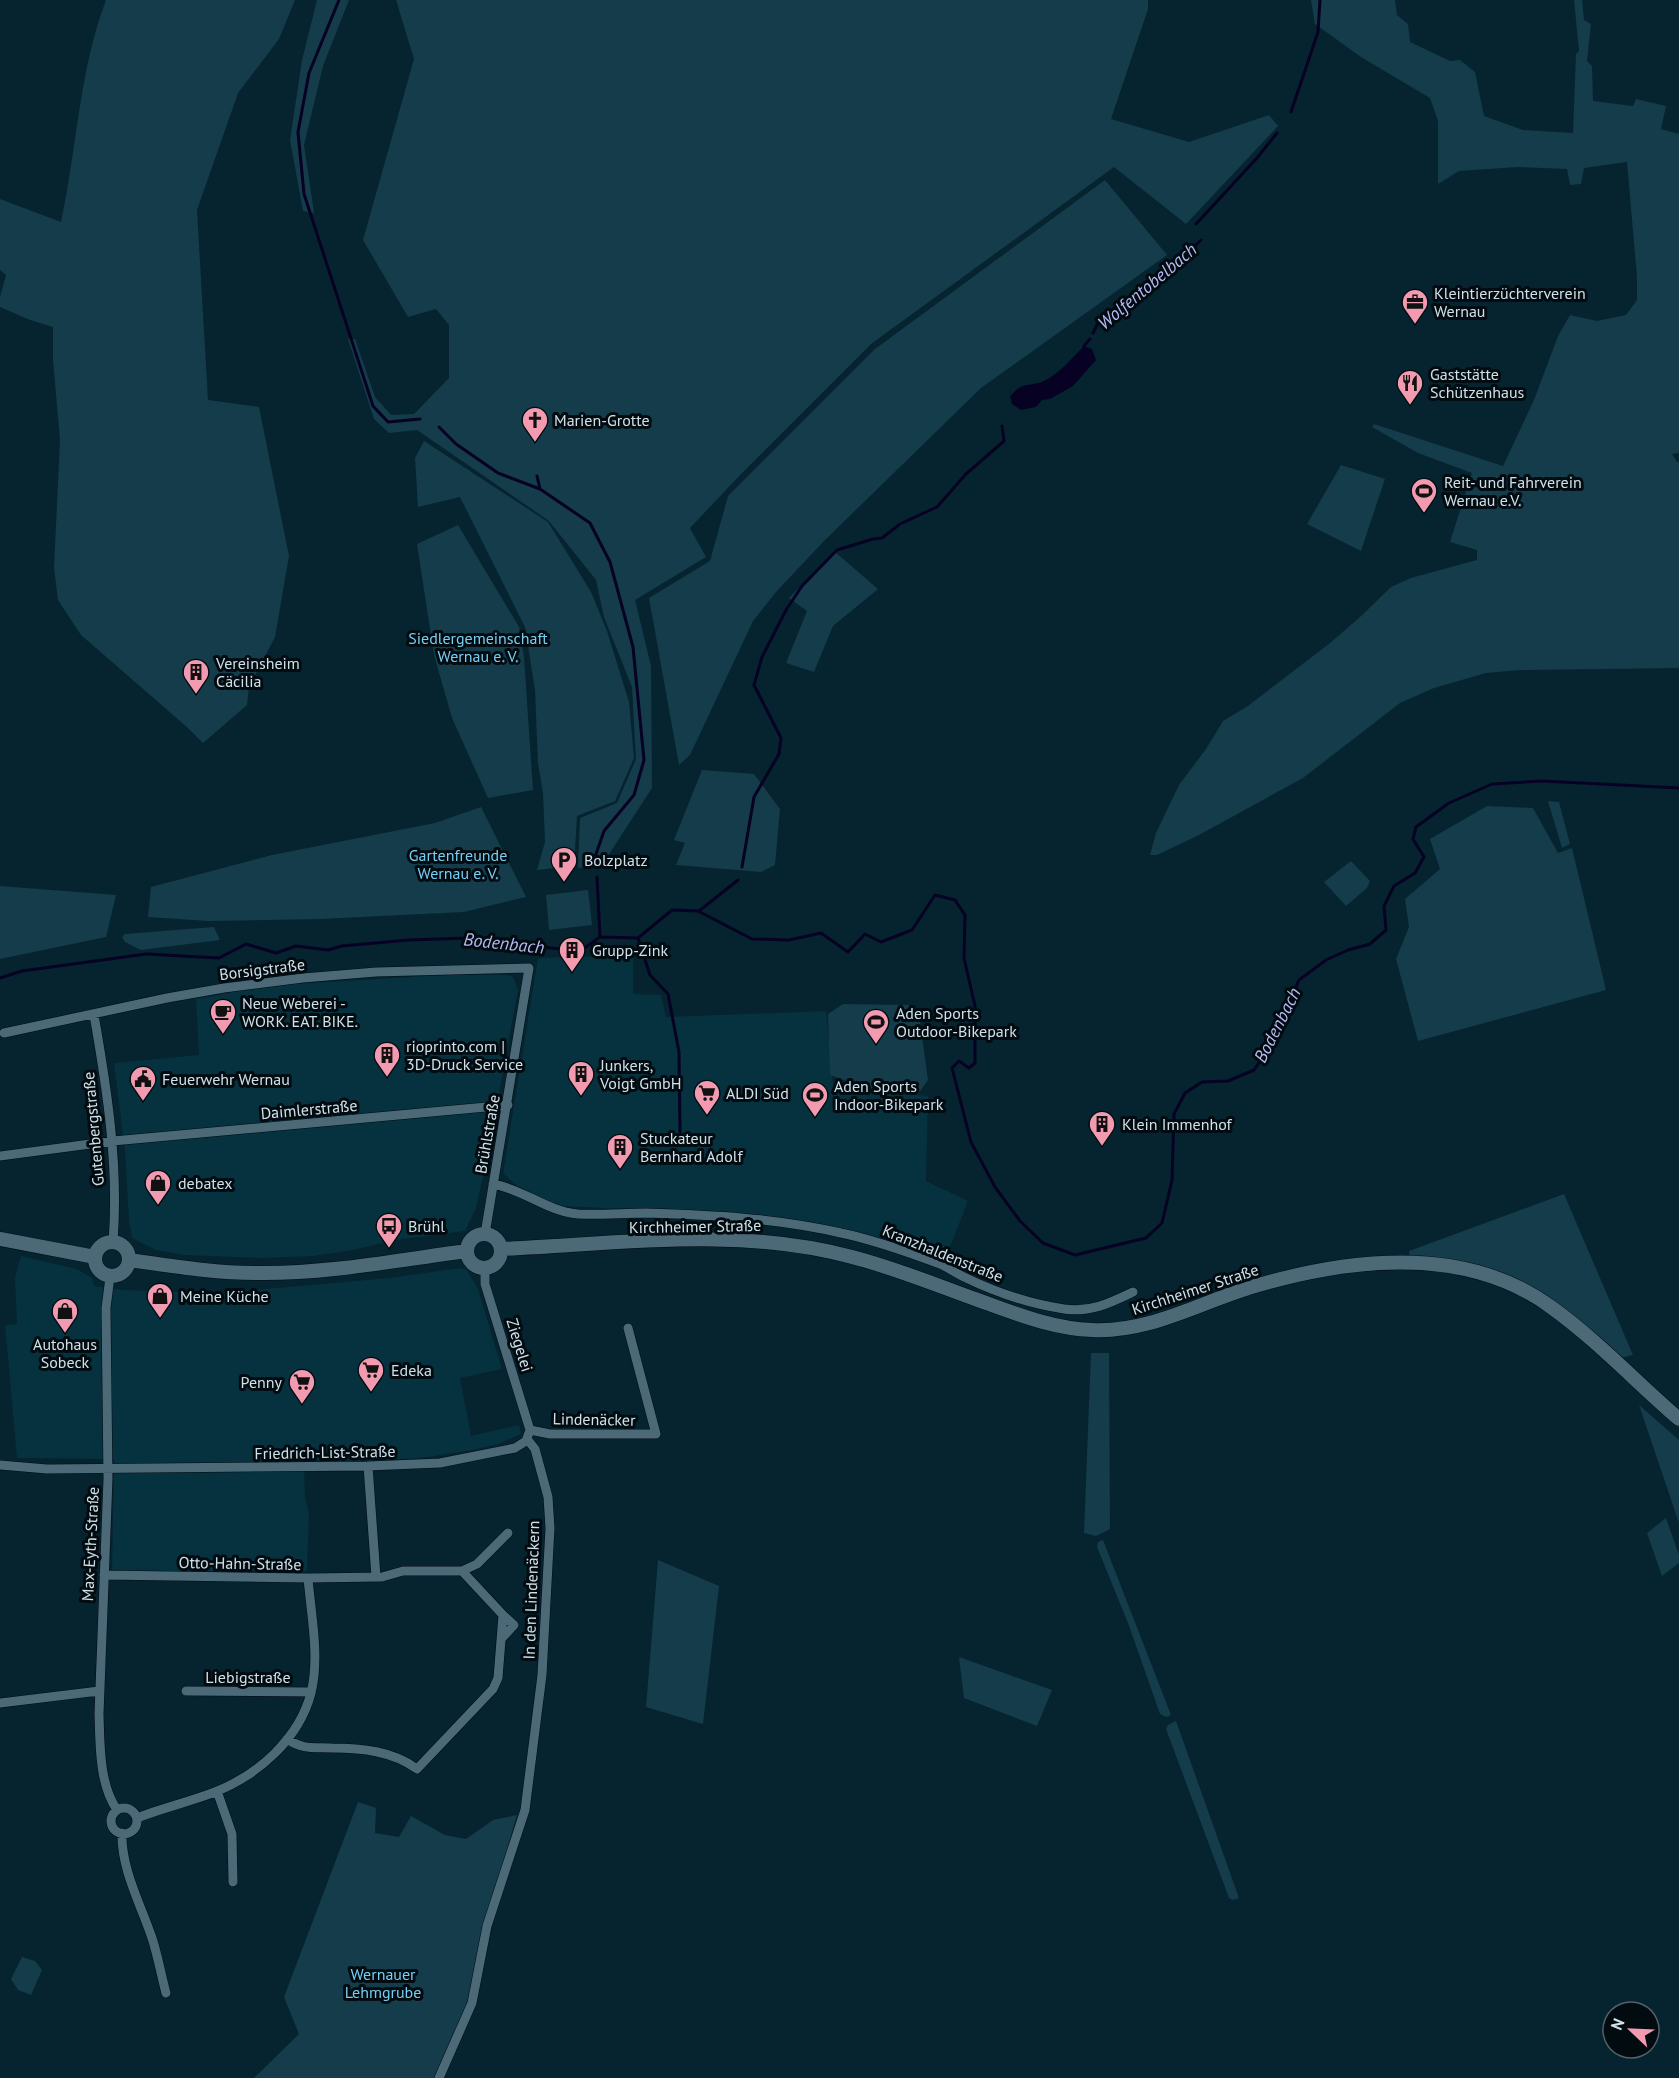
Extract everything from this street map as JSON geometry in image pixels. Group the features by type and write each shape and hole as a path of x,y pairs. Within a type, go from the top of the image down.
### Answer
{"main road":[{"path":"485,1234 498,1240 501,1249 498,1262 485,1269 473,1265 467,1251 472,1239 485,1234"},
{"path":"0,1239 94,1257"},
{"name":"Kirchheimer Straße","path":"501,1249 685,1239 771,1242 851,1256 1039,1322 1092,1330 1122,1330 1156,1322 1251,1287 1320,1270 1401,1262 1444,1265 1494,1277 1518,1287 1549,1305 1584,1333 1679,1419"},
{"path":"113,1242 125,1248 129,1260 125,1271 110,1277 96,1268 94,1257 103,1244 113,1242"},
{"path":"129,1260 195,1270 257,1273 304,1271 467,1251"}],"street":[{"name":"Borsigstraße","path":"4,1033 168,998 303,978 376,972 529,968"},
{"name":"Brühlstraße","path":"485,1234 529,968"},
{"name":"Gutenbergstraße","path":"94,1015 113,1141 115,1220 113,1242"},
{"name":"Daimlerstraße","path":"0,1156 113,1141 508,1105"},
{"name":"Kranzhaldenstraße","path":"493,1184 511,1189 551,1208 578,1214 645,1213 734,1217 800,1224 840,1232 943,1265 965,1278 1026,1301 1065,1309 1091,1310 1133,1292"},
{"name":"Ziegelei","path":"485,1269 485,1284 529,1434"},
{"name":"Max-Eyth-Straße","path":"110,1277 106,1308 108,1468 99,1691 103,1765 110,1797 117,1810"},
{"name":"Lindenäcker","path":"529,1434 656,1434 628,1328"},
{"name":"Friedrich-List-Straße","path":"0,1465 47,1469 440,1464 515,1448 529,1434"},
{"name":"In den Lindenäckern","path":"439,2078 472,2003 487,1926 525,1810 542,1675 550,1528 546,1488 529,1434"},
{"path":"368,1466 376,1577"},
{"path":"287,1739 301,1748 379,1752 398,1758 417,1769 493,1689 498,1678 503,1615 462,1571 477,1564 508,1533"},
{"name":"Otto-Hahn-Straße","path":"104,1575 308,1578 376,1577 403,1571 462,1571"},
{"path":"136,1818 217,1791 252,1772 273,1756 287,1739 305,1711 311,1692 314,1654 308,1578"},
{"path":"0,1703 99,1691"},
{"name":"Liebigstraße","path":"186,1691 311,1692"},
{"path":"217,1791 232,1834 233,1882"},
{"path":"122,1808 130,1809 136,1818 137,1824 132,1831 122,1833 116,1831 111,1824 112,1815 122,1808"},
{"path":"122,1833 122,1845 127,1865 154,1944 166,1993"}],"shaded area":[{"path":"1084,346 1092,349 1096,360 1073,386 1050,399 1042,400 1036,407 1021,410 1012,404 1010,396 1015,391 1023,386 1050,378"},
{"path":"633,955 633,994 661,995 666,1017 826,1011 833,1085 928,1096 926,1181 968,1201 944,1262 833,1228 652,1210 558,1206 524,1193 503,1173 538,958"},
{"path":"443,975 506,975 513,977 518,990 486,1164 476,1208 465,1231 396,1240 314,1256 262,1258 183,1255 156,1250 132,1238 125,1151 114,1063 199,1055 196,999 293,984"},
{"path":"21,1256 77,1269 92,1278 94,1286 123,1290 219,1293 466,1269 478,1289 502,1369 460,1378 471,1436 519,1425 521,1434 498,1444 473,1450 421,1458 367,1461 304,1460 305,1499 309,1513 307,1571 112,1571 114,1459 17,1458 5,1325 17,1324 15,1277"}],"green space":[{"path":"106,0 295,0 279,39 238,93 197,210 208,400 259,407 289,556 275,637 249,687 247,705 203,743 81,635 58,600 54,568 60,440 53,360 53,327 0,307 0,297 6,275 0,270 0,199 61,222 84,82"},
{"path":"317,0 349,0 323,66 304,145 314,213 303,211 290,140 302,60"},
{"path":"396,0 1148,0 1148,9 1111,119 1189,142 1269,115 1278,126 1186,224 1114,167 871,344 690,528 706,557 635,600 651,666 652,788 602,865 578,868 580,818 617,803 636,759 632,687 604,617 596,580 549,521 417,430 389,433 374,419 348,339 355,339 375,397 391,415 414,414 449,378 449,325 436,309 408,317 363,240 414,59"},
{"path":"1311,0 1395,0 1397,15 1408,24 1410,42 1450,61 1460,60 1475,72 1484,116 1523,130 1573,133 1576,54 1579,51 1574,0 1582,0 1584,20 1591,24 1587,61 1592,66 1593,101 1633,106 1636,99 1666,106 1661,129 1679,134 1679,453 1672,454 1679,462 1679,668 1519,670 1486,673 1434,688 1400,703 1303,778 1199,835 1157,855 1150,855 1156,833 1179,785 1206,749 1223,721 1248,706 1330,643 1391,587 1411,578 1477,560 1477,550 1450,542 1472,473 1418,453 1372,427 1374,424 1503,466 1534,400 1558,336 1570,315 1597,321 1626,315 1637,300 1627,162 1584,168 1581,184 1570,185 1567,169 1518,167 1459,171 1438,184 1438,121 1430,98 1361,57 1315,24"},
{"path":"1105,180 1167,255 981,388 824,541 776,592 753,621 690,755 679,765 649,598 710,561 728,496 875,349"},
{"path":"424,441 548,522 591,592 607,631 629,702 634,758 615,801 577,816 574,866 537,870 545,842 543,793 538,763 535,690 525,627 460,497 418,507 415,458"},
{"path":"1341,465 1385,479 1361,551 1307,524"},
{"name":"Siedlergemeinschaft Wernau e. V.","path":"458,525 519,627 524,657 533,790 488,798 452,718 434,655 417,544"},
{"path":"835,552 878,589 833,626 814,672 786,663 807,611 789,598"},
{"path":"702,770 754,774 780,809 775,865 761,872 676,865 685,843 674,840"},
{"path":"1548,801 1559,802 1570,844 1562,848"},
{"path":"1487,806 1533,808 1558,853 1572,848 1606,990 1418,1041 1396,959 1409,927 1405,899 1440,869 1430,839"},
{"name":"Gartenfreunde Wernau e. V.","path":"481,807 526,897 464,912 321,919 208,921 148,917 151,887 272,855 435,823"},
{"path":"1351,861 1370,881 1367,888 1346,906 1324,882"},
{"path":"0,886 116,895 106,937 0,959"},
{"path":"588,890 592,925 549,930 546,895"},
{"path":"214,927 220,940 141,950 125,942 122,937 125,934"},
{"name":"Aden Sports Outdoor-Bikepark","path":"843,1004 909,1005 919,1014 928,1080 918,1094 865,1088 830,1075 828,1014"},
{"path":"1564,1194 1633,1355 1621,1358 1525,1284 1500,1273 1469,1264 1410,1256 1409,1251"},
{"path":"1091,1353 1109,1353 1110,1529 1096,1536 1084,1533"},
{"path":"1639,1405 1679,1440 1679,1523"},
{"path":"1666,1518 1679,1555 1679,1563 1662,1576 1647,1533"},
{"path":"1103,1540 1171,1715 1166,1717 1160,1714 1128,1623 1097,1547 1098,1542"},
{"path":"658,1560 719,1586 703,1724 646,1707"},
{"path":"959,1657 1052,1690 1037,1726 964,1698"},
{"path":"1176,1721 1239,1898 1233,1900 1229,1898 1166,1729 1168,1725"},
{"name":"Wernauer Lehmgrube","path":"358,1802 376,1808 375,1833 399,1837 411,1816 445,1835 466,1839 493,1820 517,1815 470,2003 437,2078 254,2078 299,2034 284,1997"},
{"path":"22,1957 35,1961 42,1970 31,1995 18,1990 11,1979"}],"waterway":[{"path":"339,0 309,73 298,132 304,194 373,406 388,422 420,419"},
{"name":"Wolfentobelbach","path":"1291,112 1318,32 1320,0"},
{"name":"Wolfentobelbach","path":"1196,224 1277,133"},
{"name":"Wolfentobelbach","path":"1093,333 1098,323 1160,279 1201,240"},
{"path":"1084,346 1090,339"},
{"name":"Wolfentobelbach","path":"742,867 754,797 779,754 781,738 754,685 762,657 786,610 802,586 837,550 882,538 900,524 937,507 966,474 1004,441 1002,426"},
{"path":"439,427 456,444 498,473 540,489 590,523 610,562 633,647 644,760 634,795 604,831 595,857 596,863"},
{"path":"537,476 540,489"},
{"name":"Bodenbach","path":"0,978 22,971 146,954 219,958 246,944 276,953 296,946 328,950 342,946 408,940 470,938 561,949 586,947 600,937 638,938 672,910 698,911 752,939 789,940 821,933 848,952 865,934 881,942 912,930 935,895 955,900 965,915 964,958 975,1006 975,1063 969,1068 959,1061 952,1068 971,1142 995,1187 1020,1221 1043,1243 1075,1255 1146,1238 1162,1223 1172,1180 1174,1114 1185,1093 1202,1082 1228,1081 1254,1070 1269,1048 1299,980 1326,960 1348,950 1370,944 1386,930 1384,906 1394,886 1415,873 1424,857 1413,839 1416,827 1449,803 1492,784 1542,781 1679,788"},
{"path":"597,877 600,937"},
{"name":"Wolfentobelbach","path":"699,911 738,880"},
{"path":"638,938 650,975 668,994 679,1052 680,1132"}],"place":[{"name":"Kleintierzüchterverein Wernau","path":"1415,325"},
{"name":"Gaststätte Schützenhaus","path":"1410,406"},
{"name":"Marien-Grotte","path":"535,443"},
{"name":"Reit- und Fahrverein Wernau e.V.","path":"1424,514"},
{"name":"Vereinsheim Cäcilia","path":"196,695"},
{"name":"Bolzplatz","path":"564,883"},
{"name":"Grupp-Zink","path":"572,973"},
{"name":"Neue Weberei - WORK. EAT. BIKE.","path":"223,1035"},
{"name":"Aden Sports Outdoor-Bikepark","path":"876,1045"},
{"name":"rioprinto.com | 3D-Druck Service","path":"387,1078"},
{"name":"Junkers, Voigt GmbH","path":"581,1097"},
{"name":"Feuerwehr Wernau","path":"143,1102"},
{"name":"ALDI Süd","path":"707,1116"},
{"name":"Aden Sports Indoor-Bikepark","path":"815,1118"},
{"name":"Klein Immenhof","path":"1102,1147"},
{"name":"Stuckateur Bernhard Adolf","path":"620,1170"},
{"name":"debatex","path":"158,1206"},
{"name":"Brühl","path":"389,1249"},
{"name":"Meine Küche","path":"160,1319"},
{"name":"Autohaus Sobeck","path":"65,1334"},
{"name":"Edeka","path":"371,1393"},
{"name":"Penny","path":"302,1405"}]}
